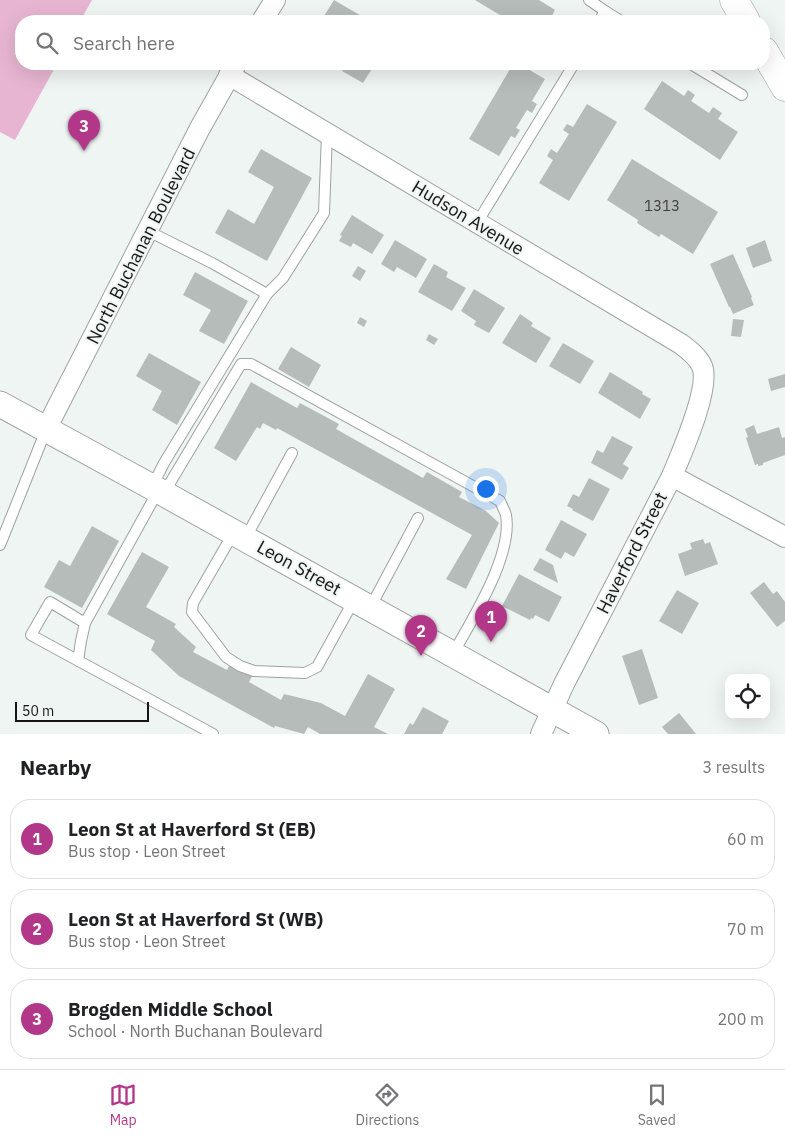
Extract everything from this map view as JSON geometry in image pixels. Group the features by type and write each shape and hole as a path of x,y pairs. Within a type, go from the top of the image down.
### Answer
{"highway":[{"path":"734,0 743,15"},
{"path":"770,61 785,87"}],"street":[{"path":"266,15 275,0"},
{"name":"North Buchanan Boulevard","path":"46,429 231,70"},
{"name":"Hudson Avenue","path":"233,70 327,133 681,344 692,352 702,366"},
{"name":"Haverford Street","path":"541,734 564,684 672,476 687,441 704,384 702,366"},
{"name":"Leon Street","path":"0,404 596,734"},
{"path":"672,476 785,537"}],"lane":[{"path":"589,0 610,15"},
{"path":"477,223 570,70"},
{"path":"701,70 742,95"},
{"path":"158,490 164,463 268,294 283,278 324,213 327,133"},
{"path":"148,232 212,263 268,294"},
{"path":"78,661 80,641 85,623 158,490 241,364 251,364 500,501 506,514 507,528 502,550 492,579 453,654"},
{"path":"0,545 46,429"},
{"path":"292,453 240,536 193,603 192,612 226,657 240,666 254,671 305,673 317,667 362,604 418,518"},
{"path":"85,623 50,602 31,635 213,734"}],"shaded area":[{"path":"0,0 92,0 83,15 15,15 15,70 54,70 15,140 0,132"}],"building":[{"path":"334,0 360,15 325,15"},
{"path":"475,0 539,0 555,10 552,15 500,15"},
{"path":"343,70 371,70 363,83"},
{"path":"509,70 529,70 545,79 532,101 537,104 532,113 527,110 516,128 520,130 515,138 511,136 499,156 469,139"},
{"path":"662,81 684,96 688,90 695,95 691,101 709,113 713,107 722,113 718,119 738,132 720,160 644,109"},
{"path":"587,104 617,122 569,201 539,183 553,160 547,156 551,149 557,153 569,134 563,130 567,124 573,127"},
{"path":"261,149 312,178 267,261 215,233 228,209 254,224 274,187 248,172"},
{"path":"632,159 718,212 693,254 661,234 659,237 637,223 638,220 607,200"},
{"path":"352,215 384,235 372,254 353,243 351,247 339,241 342,236 340,235"},
{"path":"395,240 427,259 416,278 397,267 394,272 381,264"},
{"path":"765,240 772,261 753,268 746,248"},
{"path":"733,254 754,305 733,314 710,264"},
{"path":"434,264 448,272 446,277 466,288 452,311 418,292"},
{"path":"358,266 366,271 360,281 352,276"},
{"path":"195,272 248,301 224,344 199,331 211,310 183,295"},
{"path":"474,289 505,308 489,333 474,325 476,321 461,311"},
{"path":"520,314 533,323 531,326 551,338 536,363 502,343"},
{"path":"360,317 367,321 364,327 357,323"},
{"path":"733,319 744,320 741,337 731,336"},
{"path":"429,334 438,339 434,345 426,340"},
{"path":"563,343 594,361 580,384 549,366"},
{"path":"291,347 321,365 309,387 278,369"},
{"path":"149,353 201,382 177,425 152,410 162,391 136,376"},
{"path":"610,372 651,399 640,419 598,393"},
{"path":"785,374 785,387 771,391 768,379"},
{"path":"251,382 297,408 300,403 339,424 336,429 423,478 427,472 462,492 459,497 486,511 499,523 466,589 446,579 472,535 277,428 276,430 263,423 260,429 257,427 236,461 214,448"},
{"path":"754,425 757,434 779,427 782,438 785,437 785,455 763,463 763,465 755,465 745,429"},
{"path":"612,436 633,447 623,464 629,468 622,480 591,463 597,450 603,453"},
{"path":"589,478 610,489 593,521 567,506 573,494 579,497"},
{"path":"561,520 587,534 574,557 565,552 561,559 545,550"},
{"path":"92,526 119,541 82,608 44,587 59,560 70,566"},
{"path":"703,539 705,544 710,542 718,564 685,576 678,554 692,549 690,543"},
{"path":"142,552 169,567 146,607 176,624 174,627 196,647 193,652 227,670 230,664 252,676 249,682 281,700 284,694 321,703 345,716 368,674 395,689 374,727 388,734 320,734 308,727 304,734 275,726 274,728 179,676 151,650 155,641 107,614"},
{"path":"540,558 553,565 558,583 533,570"},
{"path":"519,574 562,597 549,622 535,615 530,620 502,606"},
{"path":"764,582 773,594 777,591 785,602 785,621 777,627 750,593"},
{"path":"677,590 699,603 682,634 659,621"},
{"path":"642,649 658,698 639,705 622,656"},
{"path":"423,707 449,721 442,734 404,734 410,723 413,725"},
{"path":"679,713 696,734 668,734 662,727"}],"place":[{"name":"Brogden Middle School","path":"84,151"},
{"name":"Leon St at Haverford St (EB)","path":"491,642"},
{"name":"Leon St at Haverford St (WB)","path":"421,656"}]}
